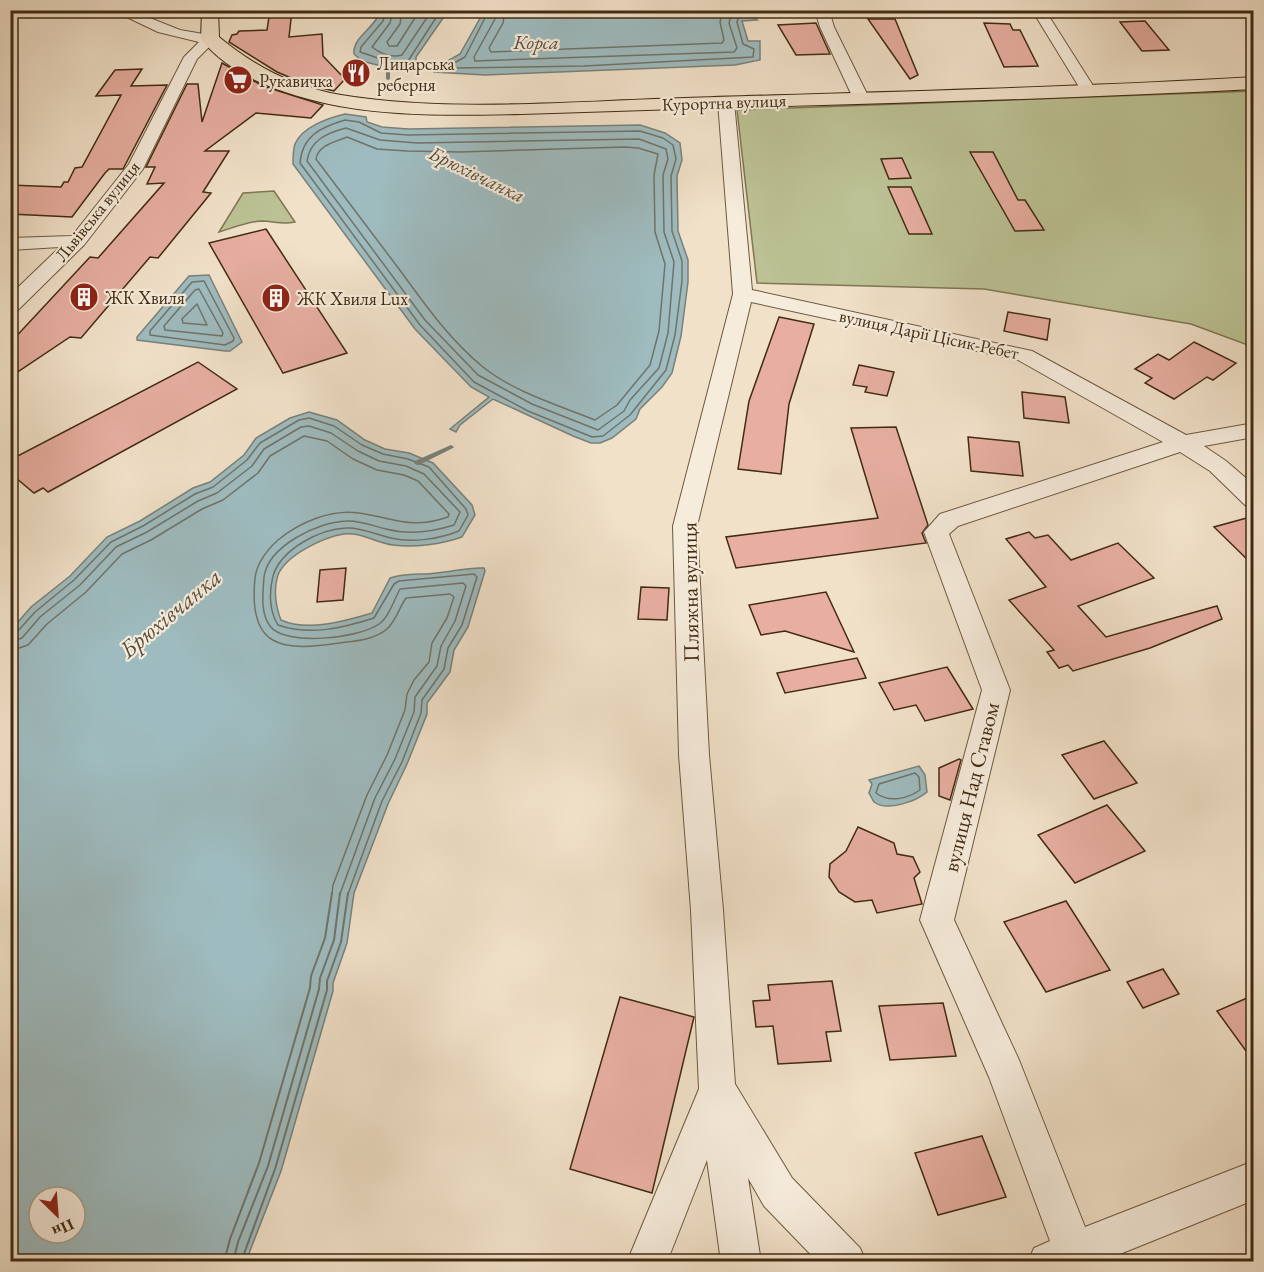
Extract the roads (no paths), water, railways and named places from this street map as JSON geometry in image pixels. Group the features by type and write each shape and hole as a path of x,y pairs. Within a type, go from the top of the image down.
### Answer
{"main road":[{"path":"210,10 210,39"},
{"name":"Курортна вулиця","path":"210,39 234,58 282,85 299,91 356,103 391,107 475,109 1089,92 1254,83"}],"street":[{"path":"118,10 183,37 210,39"},
{"path":"822,10 827,27 861,98"},
{"path":"1038,10 1089,92"},
{"name":"Львівська вулиця","path":"10,307 77,241 137,165 191,57 210,39"},
{"path":"187,65 202,58 219,56 234,58"},
{"name":"Пляжна вулиця","path":"726,102 743,294 685,526 693,755 707,910 717,1089 741,1262"},
{"path":"10,244 77,241"},
{"name":"вулиця Дарії Цісик-Ребет","path":"743,294 1025,355 1183,443 1218,466 1254,499"},
{"name":"вулиця Над Ставом","path":"1061,1257 1006,1073 937,920 996,690 936,532 948,520 1183,443 1254,430"},
{"path":"717,1089 778,1192 846,1262"},
{"name":"Пляжна вулиця","path":"647,1262 717,1089"},
{"path":"1061,1257 1254,1180"}],"water":[{"path":"380,11 448,11 416,57 416,63 400,71 362,61 354,54 354,48 360,37 378,17"},
{"name":"Корса","path":"486,11 742,11 757,20 742,21 748,41 760,41 760,60 735,65 485,75 434,72 437,67 460,54"},
{"path":"345,114 366,117 367,122 382,127 408,129 640,125 665,133 680,143 682,160 677,176 678,231 688,260 688,282 681,336 672,373 662,387 640,409 636,419 612,438 600,443 591,443 493,399 460,425 456,432 450,429 489,397 471,387 415,329 293,164 295,144 303,133 324,121"},
{"path":"209,275 242,342 230,351 225,351 137,340 137,337 189,276"},
{"path":"309,412 337,420 365,440 385,449 409,453 433,463 472,505 475,515 462,537 446,542 419,546 393,545 357,535 344,534 306,548 289,561 278,575 276,598 281,620 314,625 372,613 390,578 396,576 472,568 484,568 485,571 468,627 454,650 450,672 427,703 427,714 388,804 354,893 347,943 333,983 333,991 281,1171 246,1261 11,1261 11,630 31,607 70,576 107,537 140,521 193,488 210,482 244,455 256,438 290,418"},
{"path":"919,766 925,775 927,792 909,802 894,806 874,802 869,793 872,784 869,780"}],"waterway":[{"name":"Брюхівчанка","path":"386,59 384,63 388,79"},
{"name":"Брюхівчанка","path":"417,463 451,447"}],"place":[{"name":"Лицарська реберня","path":"356,73"},
{"name":"Рукавичка","path":"238,80"},
{"name":"ЖК Хвиля","path":"84,297"},
{"name":"ЖК Хвиля Lux","path":"276,298"}]}
